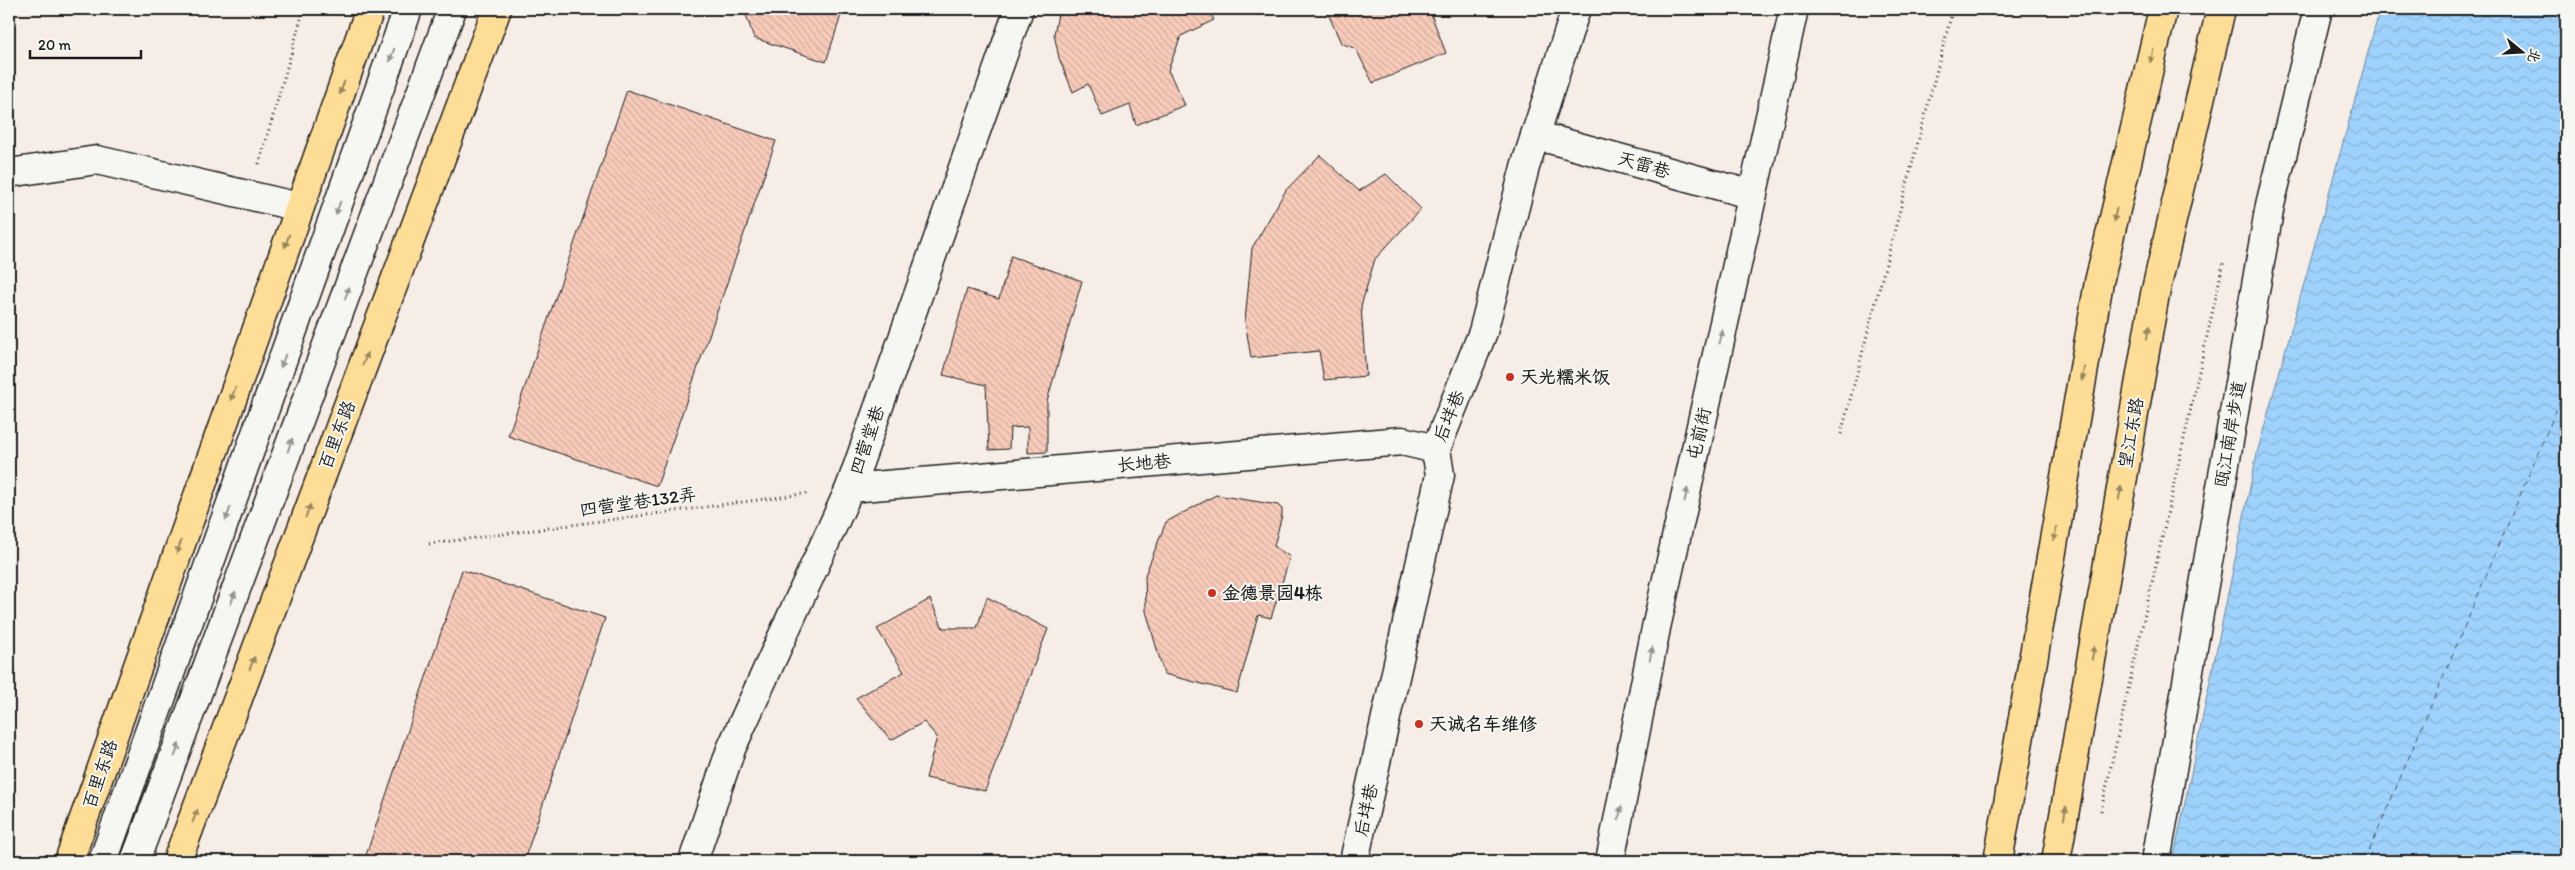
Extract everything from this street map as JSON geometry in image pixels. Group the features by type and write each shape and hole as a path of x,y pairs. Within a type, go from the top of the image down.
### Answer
{"main road":[{"name":"百里东路","path":"69,861 370,9"},
{"name":"百里东路","path":"178,861 496,9"},
{"path":"1998,861 2099,282 2163,9"},
{"name":"望江东路","path":"2056,861 2155,294 2221,9"}],"street":[{"path":"102,861 408,9"},
{"path":"135,861 452,9"},
{"name":"四营堂巷","path":"693,861 731,749 850,488 1019,9"},
{"name":"后垟巷","path":"1354,861 1440,475 1436,449 1483,332 1524,167 1576,9"},
{"name":"屯前街","path":"1610,861 1656,628 1794,9"},
{"name":"瓯江南岸步道","path":"2156,861 2270,205 2318,9"},
{"name":"天雷巷","path":"1535,135 1753,196"},
{"path":"9,172 97,160 299,207"},
{"name":"长地巷","path":"850,488 1402,441 1436,449"}],"path":[{"path":"250,195 304,9"},
{"path":"1841,434 1952,9"},
{"path":"2101,813 2224,260 2260,263"},
{"name":"四营堂巷132弄","path":"429,544 850,488"}],"water":[{"path":"2380,9 2566,9 2566,861 2173,861 2257,453"}],"building":[{"path":"744,9 843,9 826,62 754,38"},
{"path":"1059,9 1208,9 1214,20 1181,36 1168,70 1185,105 1136,125 1130,105 1102,116 1088,84 1073,92 1059,58 1054,34"},
{"path":"1326,9 1429,9 1446,53 1373,83 1356,49 1341,43"},
{"path":"627,90 776,141 657,486 508,436"},
{"path":"1320,155 1359,191 1386,174 1421,209 1375,259 1361,306 1366,376 1324,380 1319,351 1251,358 1245,321 1252,248 1286,190"},
{"path":"1011,256 1082,281 1047,401 1047,452 1028,453 1028,427 1010,428 1009,449 989,450 986,385 943,375 967,289 999,299"},
{"name":"金德景园4栋","path":"1216,495 1278,505 1282,509 1282,515 1274,546 1290,557 1271,618 1258,615 1237,693 1164,674 1146,611 1145,575 1166,522"},
{"path":"462,570 605,618 524,861 364,861"},
{"path":"987,597 1048,629 985,791 926,778 937,737 924,722 891,740 856,698 904,672 877,629 930,599 943,628 977,628"}],"ferry route":[{"path":"2365,861 2566,387"}],"place":[{"name":"天光糯米饭","path":"1510,377"},
{"name":"金德景园4栋","path":"1212,593"},
{"name":"天诚名车维修","path":"1419,724"}]}
